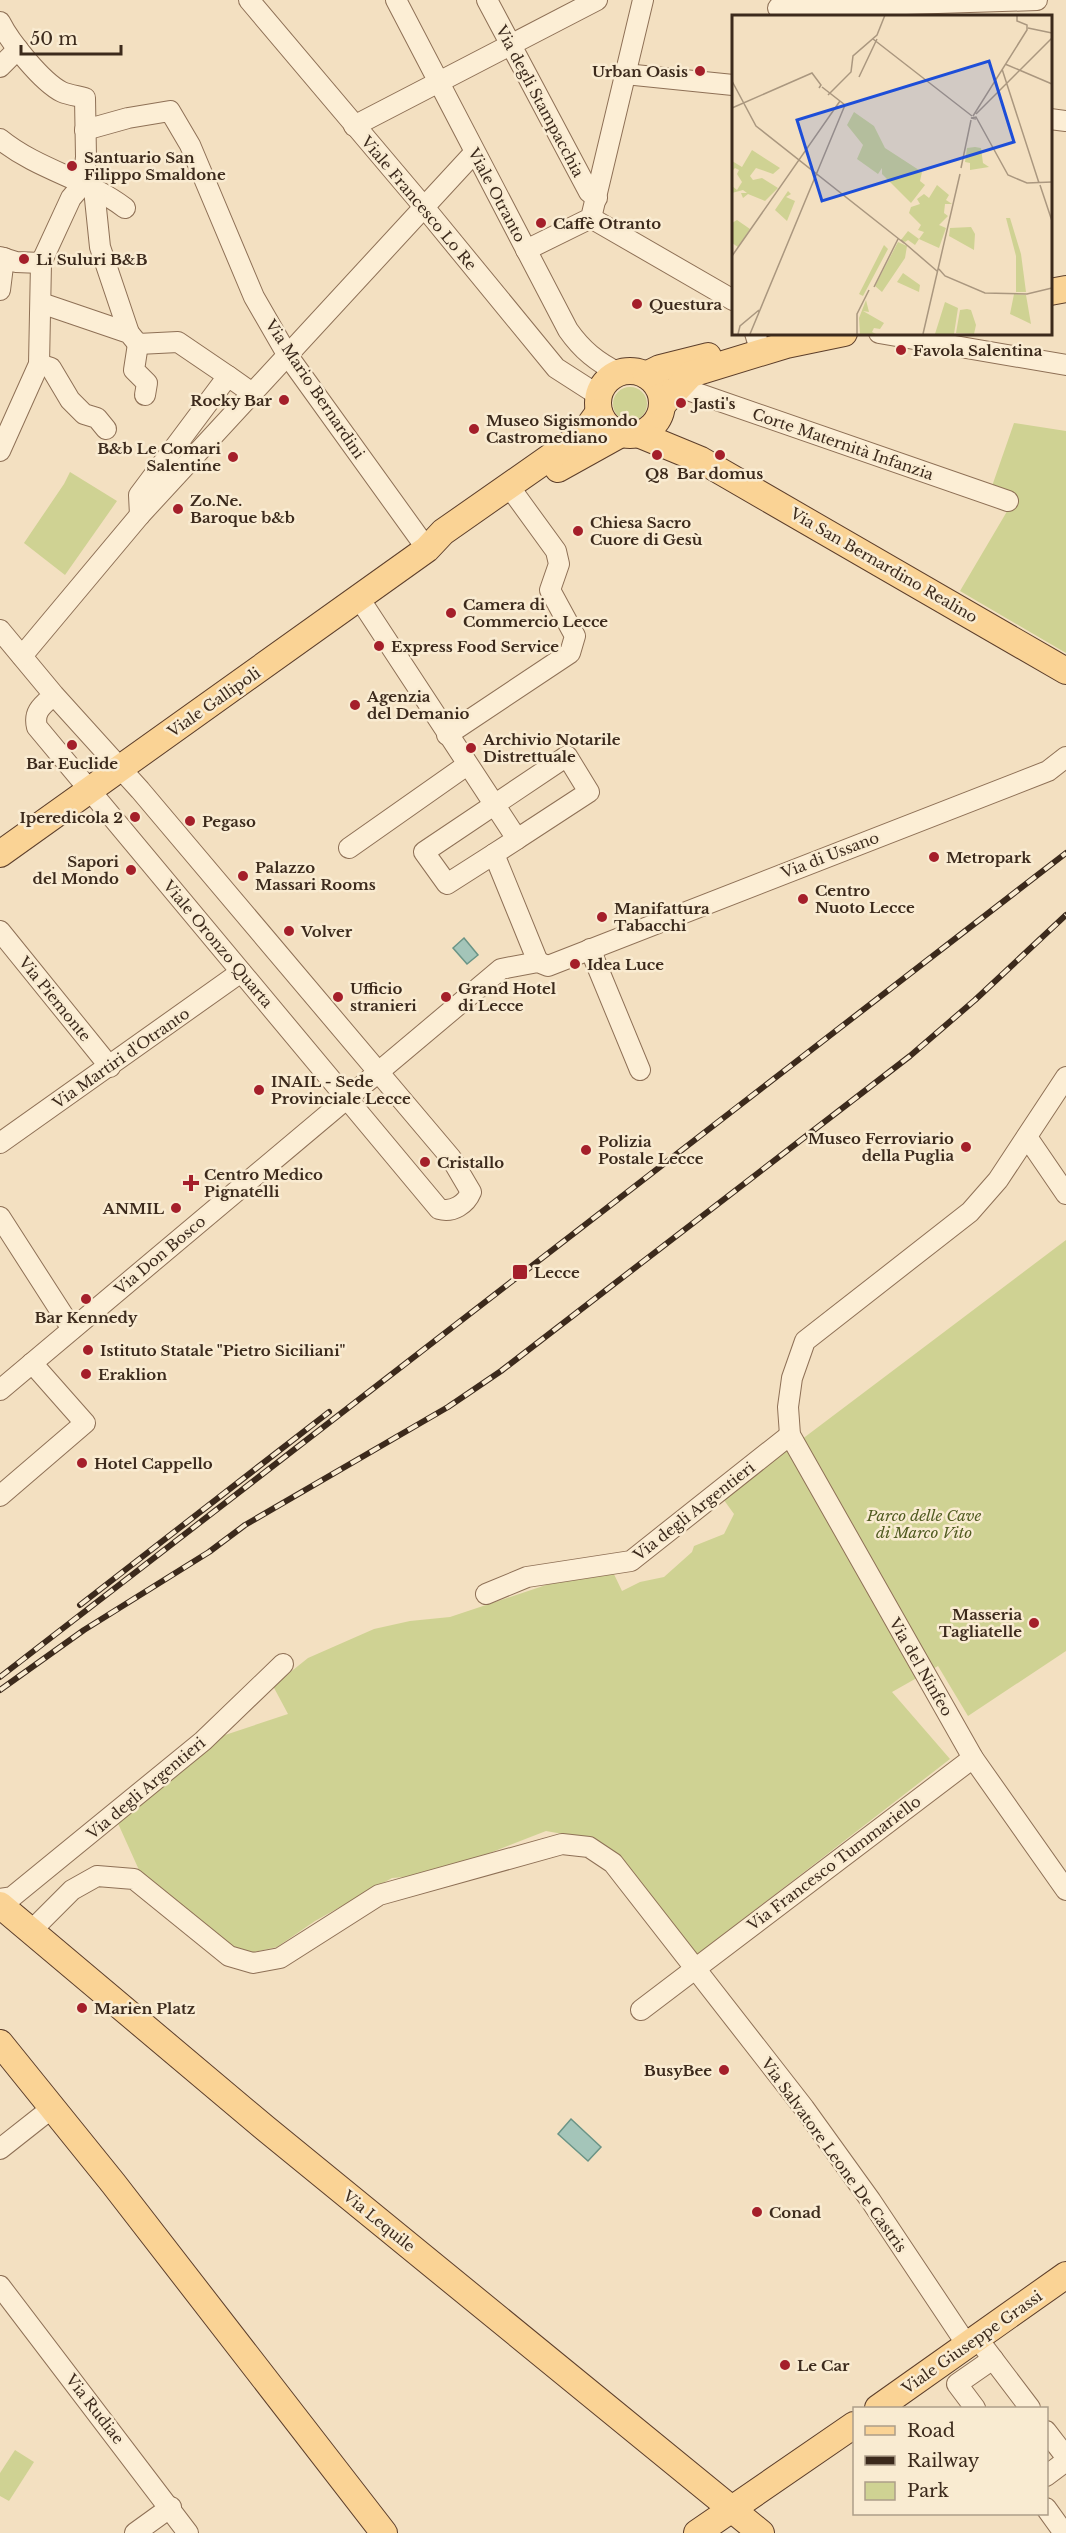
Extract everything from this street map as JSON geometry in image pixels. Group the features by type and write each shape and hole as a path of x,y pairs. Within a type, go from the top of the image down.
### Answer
{"main road":[{"path":"1051,283 1066,280"},
{"path":"1051,292 1066,289"},
{"path":"646,375 660,368 757,338 788,334"},
{"path":"645,423 658,388 646,375 632,371 619,373 603,386 599,404 607,426 645,423 679,384 691,374 786,345 839,334"},
{"name":"Viale Gallipoli","path":"0,854 427,549 443,532 584,434 599,404"},
{"name":"Viale Gallipoli","path":"427,549 447,540 559,468 645,423"},
{"name":"Via San Bernardino Realino","path":"645,423 666,430 701,460 1066,671"},
{"name":"Via Lequile","path":"0,1905 265,2128 761,2533"},
{"path":"0,2043 119,2190 384,2533"},
{"name":"Viale Giuseppe Grassi","path":"881,2407 1066,2275"},
{"path":"697,2533 853,2426"}],"street":[{"name":"Viale Francesco Lo Re","path":"249,0 556,368 599,404"},
{"name":"Viale Otranto","path":"396,0 568,330 578,344 600,363 619,373"},
{"name":"Via degli Stampacchia","path":"487,0 589,192 597,198"},
{"path":"354,126 597,0"},
{"path":"526,250 591,218 643,0"},
{"path":"778,8 996,6 1037,0"},
{"path":"0,22 10,41 52,85 62,92 85,98 86,157 81,188 41,263 39,364 0,451"},
{"path":"0,67 18,49"},
{"path":"625,74 732,86"},
{"name":"Via Mario Bernardini","path":"85,130 161,111 170,111 189,145 254,297 288,356 427,549"},
{"path":"1051,119 1066,121"},
{"path":"0,139 81,188 125,208"},
{"path":"22,656 140,515 474,153"},
{"path":"81,188 97,212 100,247 134,339 134,370 147,383 145,395"},
{"path":"591,218 732,299"},
{"path":"0,290 2,258 16,262 41,263"},
{"path":"41,303 134,339 178,342 252,393"},
{"path":"890,334 957,340 1066,365"},
{"path":"39,364 51,368 70,400 84,414 96,418 106,429"},
{"path":"140,515 138,495 228,376"},
{"name":"Corte Maternità Infanzia","path":"679,384 685,389 1008,501"},
{"path":"447,735 570,653 575,636 549,590 559,564 556,550 516,495"},
{"path":"359,598 447,735 517,838"},
{"path":"0,630 54,695 121,768 379,1071 348,1097"},
{"name":"Viale Oronzo Quarta","path":"54,695 37,711 34,718 37,727 348,1097 439,1209 447,1211 456,1208 469,1197 471,1191 451,1158 379,1071"},
{"path":"567,756 589,792 517,838 447,884 424,852 567,756"},
{"name":"Via di Ussano","path":"379,1071 501,969 538,962 548,966 1048,771 1066,757"},
{"path":"349,848 467,765"},
{"path":"494,854 538,962"},
{"name":"Via Piemonte","path":"0,931 110,1066"},
{"path":"590,949 640,1070"},
{"name":"Via Martiri d'Otranto","path":"0,1143 241,972"},
{"path":"790,1435 788,1407 792,1378 805,1341 970,1212 998,1180 1027,1137 1064,1091"},
{"name":"Via Don Bosco","path":"0,1390 348,1097"},
{"path":"1027,1137 1066,1194"},
{"path":"0,1216 72,1329"},
{"path":"0,1496 85,1423 32,1363"},
{"name":"Via degli Argentieri","path":"486,1594 527,1577 631,1561 790,1435"},
{"name":"Via del Ninfeo","path":"790,1435 973,1758 1066,1890"},
{"name":"Via degli Argentieri","path":"0,1899 12,1897 203,1741 283,1664"},
{"name":"Via Francesco Tummariello","path":"641,2010 973,1758"},
{"path":"30,1932 72,1890 97,1875 134,1879 229,1956 253,1963 280,1958 379,1895 562,1844 589,1847 613,1863 694,1969"},
{"name":"Via Salvatore Leone De Castris","path":"694,1969 804,2108 972,2342 993,2359 1029,2407"},
{"path":"0,2149 52,2108"},
{"name":"Via Rudiae","path":"0,2286 189,2533"},
{"path":"974,2407 957,2384 993,2359"},
{"path":"1048,2432 1066,2459 1048,2475"},
{"path":"135,2533 171,2507"},
{"path":"1048,2509 1064,2533"}],"green space":[{"path":"630,387 642,392 647,404 642,416 630,421 618,416 613,404 618,392"},
{"path":"1014,423 1066,431 1066,653 960,591 1009,508 991,489"},
{"path":"70,472 117,501 65,575 24,543"},
{"name":"Parco delle Cave di Marco Vito","path":"1066,1240 1066,1651 968,1716 938,1666 892,1692 950,1759 694,1957 591,1839 546,1831 477,1858 414,1876 392,1878 315,1921 277,1947 250,1953 229,1945 139,1870 116,1819 219,1737 288,1714 273,1686 308,1658 374,1629 410,1621 450,1617 576,1575 612,1570 622,1591 640,1582 664,1577 692,1552 694,1546 724,1534 734,1514 721,1496 789,1449"},
{"path":"15,2450 34,2462 9,2501 0,2496 0,2473"}],"water":[{"path":"464,938 478,955 467,964 453,948"},
{"path":"571,2119 601,2147 588,2161 558,2134"}],"railway":[{"path":"0,1677 1066,853"},
{"path":"0,1690 84,1630 209,1552 245,1525 448,1407 501,1371 910,1056 975,1000 1066,915"},
{"path":"80,1605 329,1412"}],"place":[{"name":"Urban Oasis","path":"700,71"},
{"name":"Santuario San Filippo Smaldone","path":"72,166"},
{"name":"Caffè Otranto","path":"541,223"},
{"name":"Li Suluri B&B","path":"24,259"},
{"name":"Questura","path":"637,304"},
{"name":"Favola Salentina","path":"901,350"},
{"name":"Rocky Bar","path":"284,400"},
{"name":"Jasti's","path":"681,403"},
{"name":"Museo Sigismondo Castromediano","path":"474,429"},
{"name":"Q8","path":"657,455"},
{"name":"Bar domus","path":"720,455"},
{"name":"B&b Le Comari Salentine","path":"233,457"},
{"name":"Zo.Ne. Baroque b&b","path":"178,509"},
{"name":"Chiesa Sacro Cuore di Gesù","path":"578,531"},
{"name":"Camera di Commercio Lecce","path":"451,613"},
{"name":"Express Food Service","path":"379,646"},
{"name":"Agenzia del Demanio","path":"355,705"},
{"name":"Bar Euclide","path":"72,745"},
{"name":"Archivio Notarile Distrettuale","path":"471,748"},
{"name":"Iperedicola 2","path":"135,817"},
{"name":"Pegaso","path":"190,821"},
{"name":"Metropark","path":"934,857"},
{"name":"Sapori del Mondo","path":"131,870"},
{"name":"Palazzo Massari Rooms","path":"243,876"},
{"name":"Centro Nuoto Lecce","path":"803,899"},
{"name":"Manifattura Tabacchi","path":"602,917"},
{"name":"Volver","path":"289,931"},
{"name":"Idea Luce","path":"575,964"},
{"name":"Ufficio stranieri","path":"338,997"},
{"name":"Grand Hotel di Lecce","path":"446,997"},
{"name":"INAIL - Sede Provinciale Lecce","path":"259,1090"},
{"name":"Museo Ferroviario della Puglia","path":"966,1147"},
{"name":"Polizia Postale Lecce","path":"586,1150"},
{"name":"Cristallo","path":"425,1162"},
{"name":"Centro Medico Pignatelli","path":"191,1183"},
{"name":"ANMIL","path":"176,1208"},
{"name":"Lecce","path":"520,1272"},
{"name":"Bar Kennedy","path":"86,1299"},
{"name":"Istituto Statale \"Pietro Siciliani\"","path":"88,1350"},
{"name":"Eraklion","path":"86,1374"},
{"name":"Hotel Cappello","path":"82,1463"},
{"name":"Masseria Tagliatelle","path":"1034,1623"},
{"name":"Marien Platz","path":"82,2008"},
{"name":"BusyBee","path":"724,2070"},
{"name":"Conad","path":"757,2212"},
{"name":"Le Car","path":"785,2365"}]}
